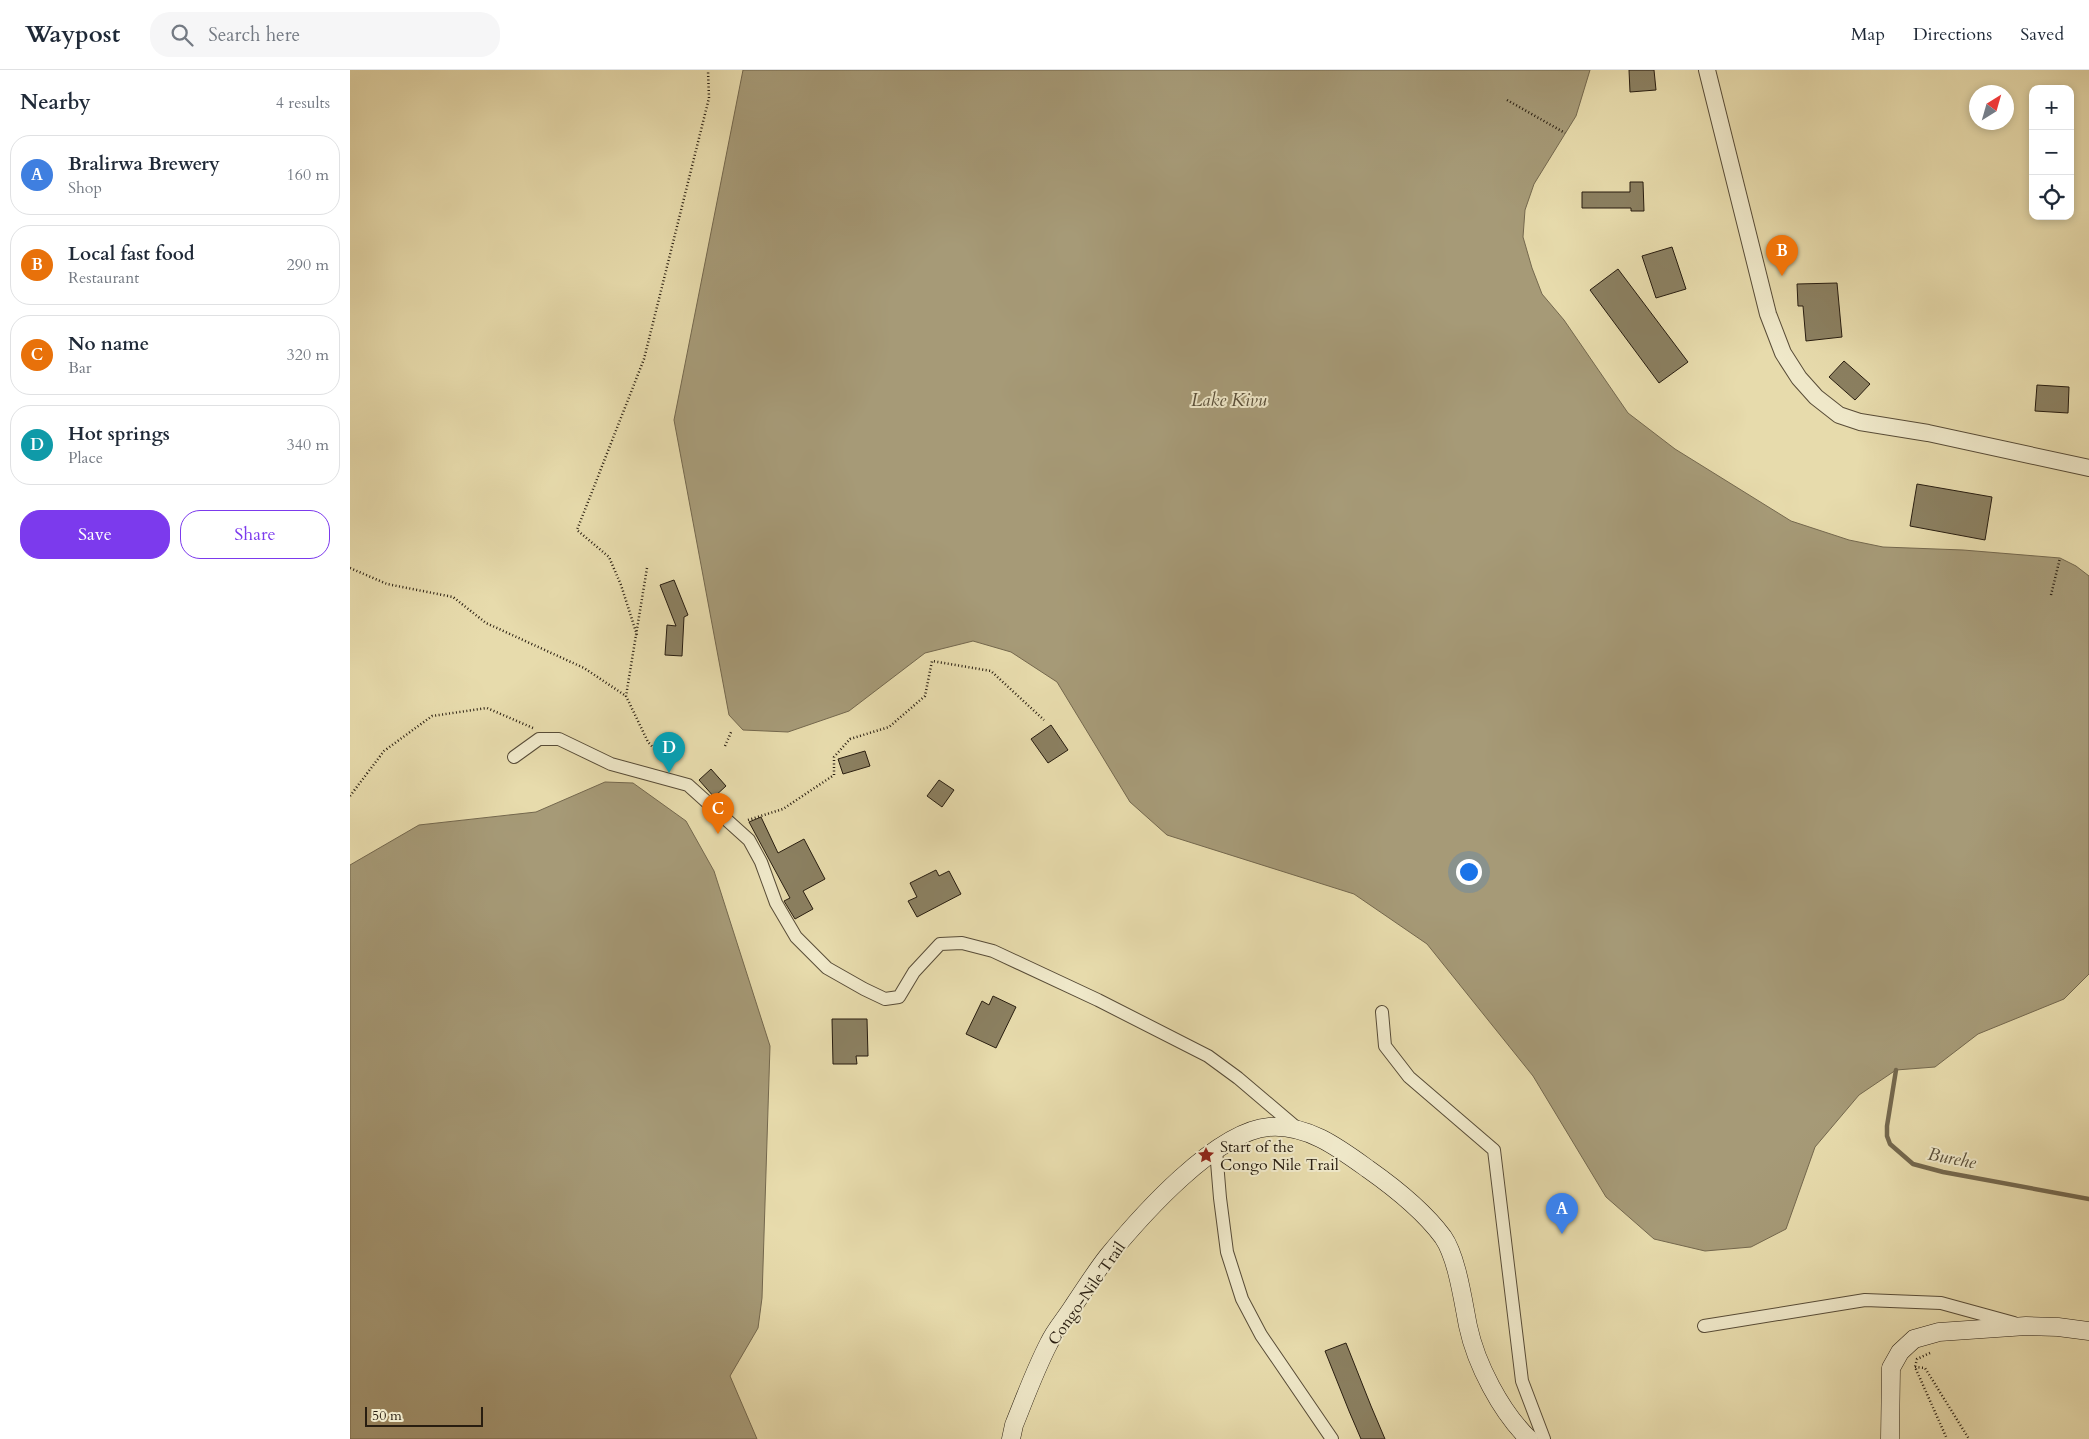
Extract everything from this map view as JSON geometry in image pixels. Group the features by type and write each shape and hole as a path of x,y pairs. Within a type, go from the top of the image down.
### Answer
{"main road":[{"name":"Congo-Nile Trail","path":"1011,1439 1014,1425 1049,1342 1107,1257 1180,1176 1216,1150 1248,1131 1270,1127 1299,1130 1335,1146 1388,1183 1421,1212 1444,1238 1454,1264 1469,1329 1482,1371 1519,1429 1530,1439"},
{"path":"1890,1439 1891,1368 1900,1352 1914,1339 1939,1332 2026,1326 2058,1327 2089,1332"}],"street":[{"path":"1709,70 1768,314 1783,354 1799,378 1816,397 1839,415 1860,422 1928,434 2089,468"},
{"path":"514,757 539,739 559,739 611,764 688,785 749,840 776,903 796,937 827,968 885,999 899,997 914,972 940,944 962,943 993,951 1098,1000 1208,1056 1238,1078 1299,1130"},
{"path":"1382,1012 1385,1046 1409,1077 1494,1150 1510,1265 1522,1381 1544,1439"},
{"path":"1216,1150 1227,1252 1242,1299 1261,1335 1332,1439"},
{"path":"1704,1326 1865,1300 1941,1303 2026,1326"}],"path":[{"path":"636,636 621,585 609,557 577,530 644,359 709,98 708,70"},
{"path":"1507,100 1565,133"},
{"path":"2051,595 2060,558"},
{"path":"350,568 387,584 453,597 486,623 530,645 584,668 626,696 648,742 688,785"},
{"path":"626,696 647,568"},
{"path":"736,828 753,817 783,809 834,775 834,757 850,739 889,727 925,696 932,661 991,671 1044,720"},
{"path":"350,796 384,751 432,716 487,708 559,739"},
{"path":"724,746 732,730"},
{"path":"1932,1352 1917,1360 1915,1367 1946,1439"},
{"path":"1915,1367 1925,1368 1969,1439"}],"water":[{"name":"Lake Kivu","path":"743,70 1590,70 1576,116 1534,184 1525,210 1523,237 1542,294 1564,320 1628,413 1675,449 1791,521 1849,540 1883,547 1963,550 2060,558 2076,566 2089,576 2089,974 2064,999 1978,1034 1935,1067 1896,1070 1859,1095 1815,1147 1786,1229 1751,1247 1705,1251 1654,1239 1606,1197 1533,1076 1427,944 1354,894 1167,835 1130,802 1057,682 1011,652 973,641 925,653 849,711 788,732 743,730 729,715 674,420"},
{"path":"605,782 633,783 686,821 714,871 770,1046 762,1298 758,1328 730,1376 757,1439 350,1439 350,865 419,825 536,812"}],"building":[{"path":"1629,70 1654,70 1656,90 1630,92"},
{"path":"1630,182 1643,182 1644,211 1631,211 1631,208 1582,208 1582,192 1630,192"},
{"path":"1672,247 1686,289 1656,298 1642,256"},
{"path":"1618,269 1688,362 1659,383 1590,290"},
{"path":"1837,283 1842,337 1806,341 1803,306 1798,306 1797,284"},
{"path":"1844,361 1870,384 1855,400 1829,377"},
{"path":"2037,385 2069,387 2068,413 2035,411"},
{"path":"1917,484 1992,497 1985,540 1910,526"},
{"path":"674,580 688,615 684,617 682,656 665,655 667,625 676,626 660,585"},
{"path":"1051,725 1068,750 1048,763 1031,739"},
{"path":"865,751 870,766 843,774 838,759"},
{"path":"711,769 726,786 714,797 699,780"},
{"path":"939,780 954,790 942,807 927,796"},
{"path":"761,817 778,853 804,839 825,879 803,891 813,909 795,919 784,901 790,898 749,822"},
{"path":"936,870 939,876 949,871 961,894 917,917 908,901 917,897 910,883"},
{"path":"993,996 1016,1007 996,1048 966,1034 982,1001 989,1005"},
{"path":"832,1019 867,1019 868,1056 856,1056 857,1064 833,1064"},
{"path":"1346,1343 1385,1439 1361,1439 1349,1411 1325,1351"}],"waterway":[{"name":"Burehe","path":"1896,1070 1887,1136 1890,1144 1913,1164 1943,1172 2089,1199"}],"place":[{"name":"Local fast food","path":"1782,276"},
{"name":"Hot springs","path":"669,773"},
{"name":"No name","path":"718,834"},
{"name":"Start of the Congo Nile Trail","path":"1206,1155"},
{"name":"Bralirwa Brewery","path":"1562,1234"}]}
